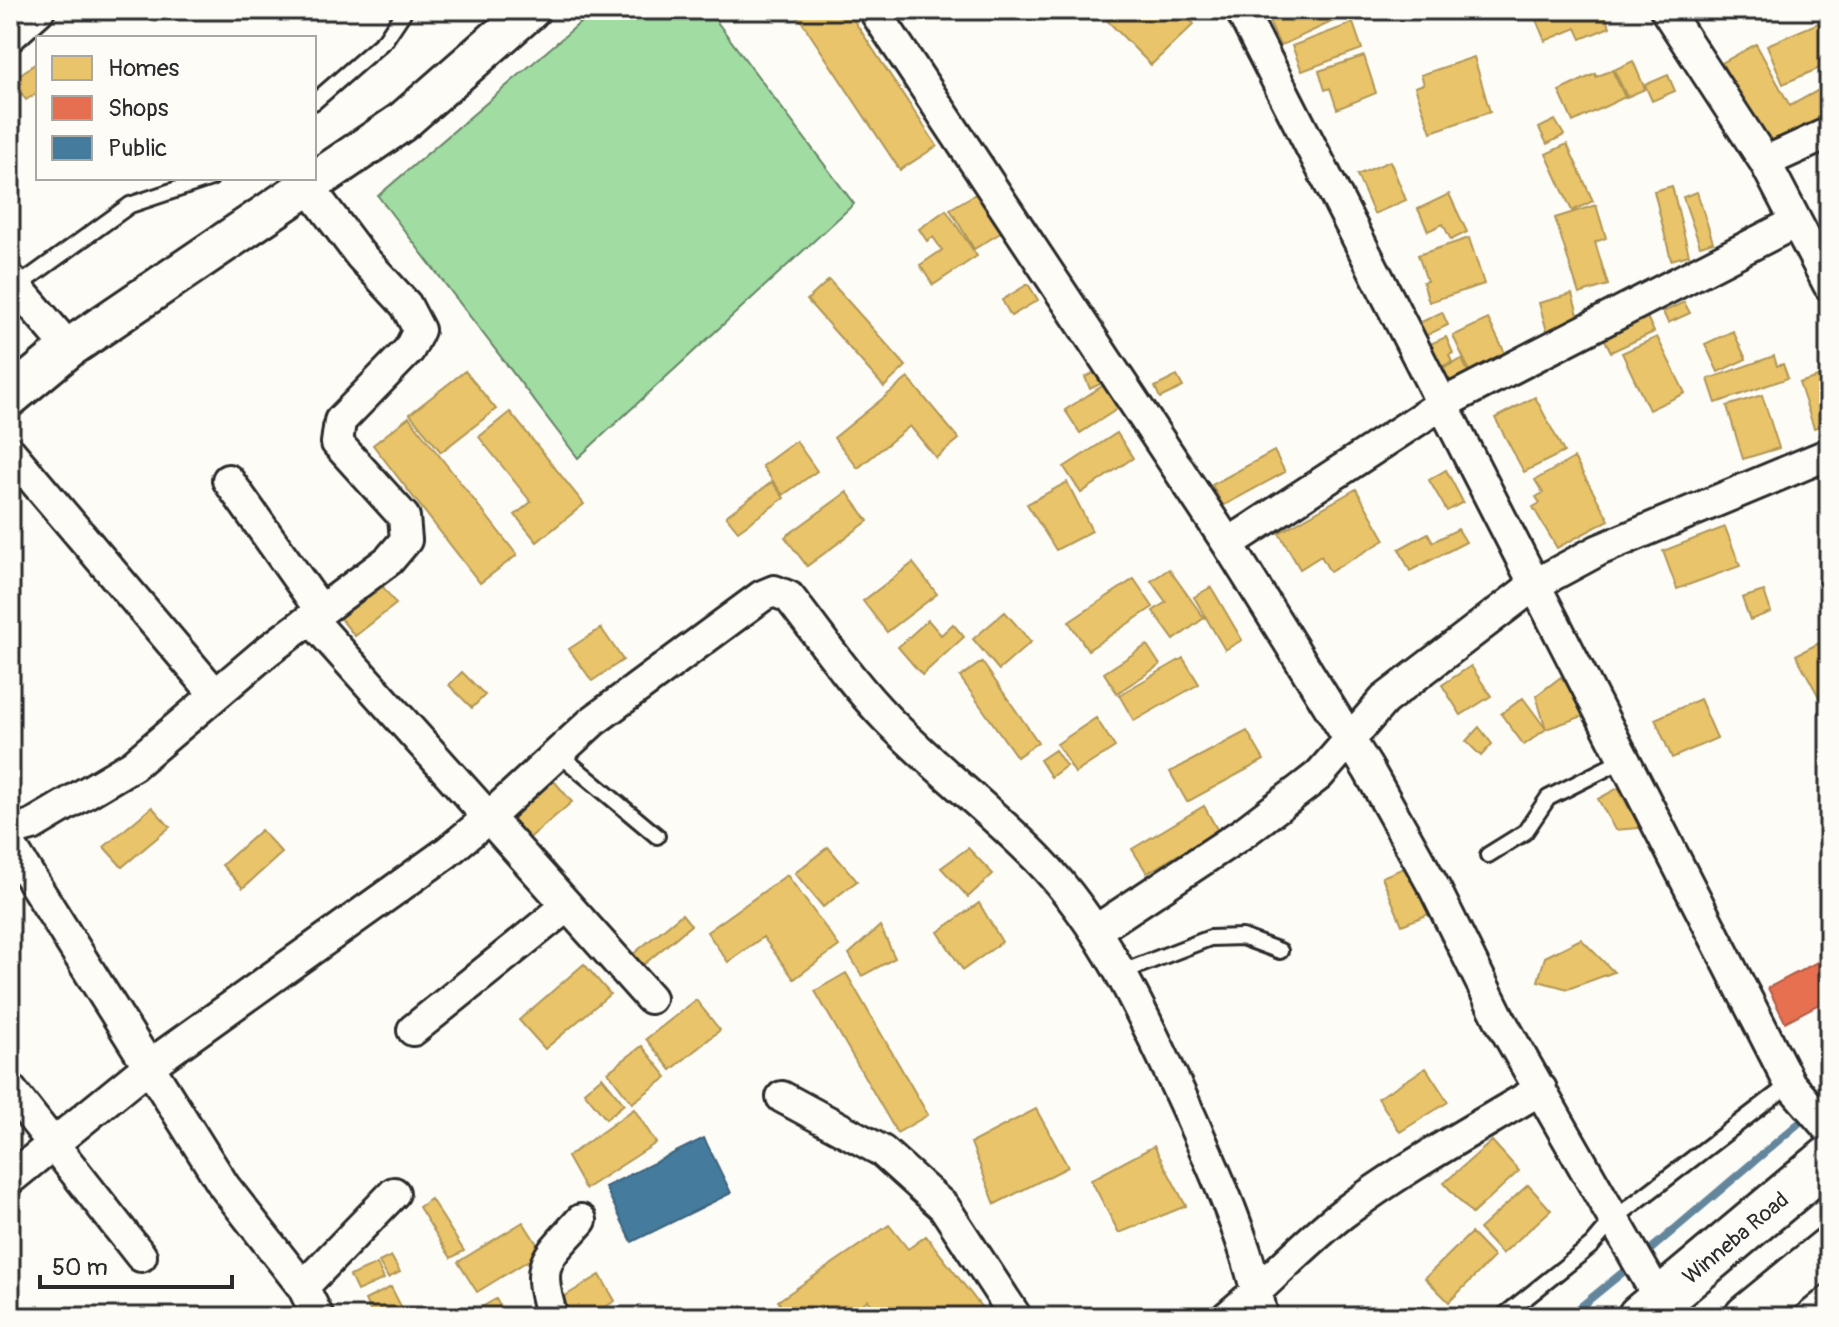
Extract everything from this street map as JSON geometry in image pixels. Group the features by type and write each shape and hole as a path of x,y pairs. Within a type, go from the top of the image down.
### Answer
{"highway":[{"name":"Winneba Road","path":"1650,1308 1829,1159"},
{"path":"1747,1317 1829,1250"}],"street":[{"path":"10,36 39,10"},
{"path":"874,10 1228,544 1349,738 1435,889 1499,1018 1614,1219 1650,1308"},
{"path":"1241,10 1790,1084 1829,1129"},
{"path":"1666,10 1765,162 1829,285"},
{"path":"10,397 69,348 402,122 527,11"},
{"path":"1765,162 1829,133"},
{"path":"10,831 32,825 133,765 266,652 389,560 406,540 404,517 337,443 340,421 409,350 419,330 406,305 360,255 308,186"},
{"path":"1228,544 1442,404 1796,222"},
{"path":"12,286 69,348"},
{"path":"10,452 215,694"},
{"path":"1095,931 1243,833 1319,775 1384,700 1534,585 1599,550 1829,454"},
{"path":"228,480 316,615 488,818 650,998"},
{"path":"10,1179 150,1065 433,862 488,818 593,721 762,596 774,591 789,597 859,688 889,721 1038,860 1095,931 1120,973 1204,1148 1228,1206 1260,1304"},
{"path":"10,845 224,1186 303,1287 318,1317"},
{"path":"413,1030 567,906"},
{"path":"10,1089 141,1256"},
{"path":"1227,1317 1260,1304 1280,1267 1345,1212 1541,1089"},
{"path":"782,1097 882,1151 944,1207 1016,1317"},
{"path":"303,1287 394,1193"},
{"path":"552,1317 544,1289 545,1262 581,1220"}],"lane":[{"path":"316,100 385,40 405,10"},
{"path":"12,286 130,205 205,180"},
{"path":"559,754 657,836"},
{"path":"1488,855 1525,832 1548,798 1623,760"},
{"path":"1120,973 1210,938 1242,937 1280,951"},
{"path":"1502,1317 1592,1245 1614,1219 1790,1084"}],"green space":[{"path":"595,10 708,10 854,204 578,458 378,196"}],"building: Homes":[{"path":"794,10 847,10 937,146 900,170"},
{"path":"1097,10 1180,10 1194,24 1151,65"},
{"path":"1272,10 1285,10 1290,20 1297,17 1293,10 1336,10 1340,18 1280,46 1269,21 1276,18"},
{"path":"1532,10 1603,10 1610,27 1581,39 1576,28 1545,41"},
{"path":"1823,21 1829,34 1829,64 1783,84 1767,45"},
{"path":"1353,23 1362,49 1302,71 1292,46"},
{"path":"1756,44 1790,106 1829,87 1829,120 1772,152 1722,63"},
{"path":"1364,56 1376,93 1337,109 1330,88 1325,90 1319,71"},
{"path":"1474,57 1490,112 1431,132 1415,87 1424,84 1421,75"},
{"path":"1633,61 1645,89 1627,97 1614,70"},
{"path":"36,63 36,93 26,100 12,80"},
{"path":"1612,70 1625,97 1573,122 1559,91 1595,74 1596,77"},
{"path":"1668,75 1675,91 1652,101 1645,85"},
{"path":"1555,120 1564,135 1547,144 1539,128"},
{"path":"1567,144 1593,201 1572,211 1546,154"},
{"path":"10,156 20,174 10,180"},
{"path":"1390,161 1406,200 1374,214 1357,175"},
{"path":"1672,186 1689,255 1671,260 1654,191"},
{"path":"979,192 1002,232 974,249 950,209"},
{"path":"1697,192 1713,242 1700,246 1683,197"},
{"path":"1449,194 1467,232 1451,240 1443,224 1428,231 1418,209"},
{"path":"1596,205 1606,238 1595,242 1608,285 1579,294 1555,218"},
{"path":"946,210 977,256 933,285 920,265 942,250 933,237 927,241 919,229"},
{"path":"1469,238 1484,284 1429,302 1423,282 1427,281 1418,255"},
{"path":"829,280 906,366 884,387 807,300"},
{"path":"1028,284 1038,300 1011,316 1002,300"},
{"path":"1572,294 1582,328 1549,338 1539,303"},
{"path":"1684,302 1690,313 1668,323 1663,312"},
{"path":"1442,312 1448,325 1421,338 1415,325"},
{"path":"1647,317 1654,332 1611,352 1604,338"},
{"path":"1488,319 1509,361 1473,378 1453,336"},
{"path":"1733,331 1746,359 1718,372 1705,344"},
{"path":"1446,337 1453,353 1449,355 1452,362 1439,368 1428,345"},
{"path":"1657,337 1685,393 1649,410 1622,353"},
{"path":"1774,356 1777,366 1783,364 1788,378 1716,403 1708,379"},
{"path":"1462,359 1469,374 1448,385 1441,369"},
{"path":"1105,367 1110,379 1090,389 1085,377"},
{"path":"465,371 496,409 441,452 410,414"},
{"path":"1824,375 1829,390 1829,423 1814,428 1799,383"},
{"path":"1177,376 1183,387 1160,398 1155,387"},
{"path":"908,378 959,439 936,458 910,426 858,468 834,438"},
{"path":"1104,385 1119,408 1080,433 1065,410"},
{"path":"1762,395 1779,448 1743,459 1727,406"},
{"path":"1535,397 1564,452 1524,472 1495,418"},
{"path":"510,412 584,504 537,542 515,515 531,502 479,437"},
{"path":"409,417 517,555 480,583 373,445"},
{"path":"1117,433 1133,458 1081,493 1064,467"},
{"path":"796,441 817,471 783,495 762,466"},
{"path":"1274,451 1285,472 1223,506 1212,485"},
{"path":"1574,458 1609,520 1557,548 1533,507 1540,503 1536,497 1543,493 1535,480"},
{"path":"1446,470 1463,502 1447,511 1429,480"},
{"path":"772,482 784,498 738,531 726,516"},
{"path":"1067,482 1092,531 1056,550 1027,504"},
{"path":"1356,489 1385,540 1330,572 1321,556 1300,569 1279,533"},
{"path":"847,492 868,521 807,566 785,537"},
{"path":"1725,527 1740,566 1677,589 1663,551"},
{"path":"1458,529 1466,542 1410,571 1399,549 1428,533 1433,542"},
{"path":"913,563 937,594 887,632 863,601"},
{"path":"1169,569 1204,618 1174,640 1153,611 1166,602 1151,581"},
{"path":"377,579 396,604 355,636 335,612"},
{"path":"1134,579 1153,607 1088,650 1069,622"},
{"path":"1211,587 1242,640 1225,650 1194,597"},
{"path":"1764,591 1771,612 1750,620 1742,598"},
{"path":"1005,612 1031,642 999,670 973,639"},
{"path":"928,620 941,635 953,624 964,637 922,675 898,647"},
{"path":"601,628 623,660 592,681 569,649"},
{"path":"1829,638 1829,715 1796,655"},
{"path":"1147,645 1160,665 1117,693 1104,673"},
{"path":"1183,658 1199,684 1134,721 1119,695"},
{"path":"982,662 1038,742 1017,757 960,677"},
{"path":"1471,666 1491,696 1461,715 1442,685"},
{"path":"462,672 485,695 472,708 449,685"},
{"path":"1561,677 1589,714 1546,729 1536,696"},
{"path":"1523,698 1546,729 1524,745 1501,714"},
{"path":"1700,699 1717,738 1672,758 1655,719"},
{"path":"1096,718 1115,747 1075,773 1057,744"},
{"path":"1479,727 1492,744 1481,756 1466,741"},
{"path":"1247,731 1264,760 1187,802 1170,772"},
{"path":"1055,750 1066,766 1051,777 1040,760"},
{"path":"548,774 572,802 527,840 503,813"},
{"path":"1618,788 1640,828 1615,830 1598,799"},
{"path":"1204,806 1218,831 1147,873 1132,849"},
{"path":"152,807 170,827 122,867 104,847"},
{"path":"261,830 282,853 243,888 222,865"},
{"path":"828,847 857,881 823,907 795,873"},
{"path":"968,848 993,874 968,897 941,868"},
{"path":"1409,866 1429,914 1402,925 1382,877"},
{"path":"787,875 839,946 794,979 763,937 728,962 707,932"},
{"path":"979,903 1002,942 963,970 938,932"},
{"path":"682,914 691,925 637,970 627,959"},
{"path":"880,926 895,958 862,976 849,954"},
{"path":"1581,939 1614,972 1568,989 1538,981 1545,957"},
{"path":"584,964 610,994 545,1049 519,1020"},
{"path":"846,973 928,1115 897,1133 815,991"},
{"path":"696,1000 720,1030 671,1070 646,1039"},
{"path":"642,1046 667,1077 632,1103 608,1072"},
{"path":"1426,1068 1448,1102 1400,1132 1378,1098"},
{"path":"602,1077 624,1104 606,1119 584,1092"},
{"path":"634,1109 656,1143 585,1189 567,1157"},
{"path":"1036,1109 1068,1167 995,1204 971,1143"},
{"path":"1492,1141 1519,1171 1472,1214 1444,1183"},
{"path":"1154,1146 1186,1206 1119,1233 1091,1180"},
{"path":"1528,1185 1551,1210 1502,1254 1479,1229"},
{"path":"431,1199 464,1251 451,1258 419,1207"},
{"path":"523,1222 542,1252 477,1292 458,1262"},
{"path":"889,1225 908,1249 926,1236 982,1308 970,1317 880,1317 868,1300 845,1317 789,1317 778,1301"},
{"path":"1471,1233 1494,1257 1449,1302 1425,1278"},
{"path":"391,1256 400,1272 388,1278 379,1262"},
{"path":"377,1264 384,1279 357,1291 350,1276"},
{"path":"600,1275 615,1301 588,1317 570,1317 560,1299"},
{"path":"391,1287 405,1314 373,1317 365,1300"},
{"path":"496,1299 506,1317 464,1317"}],"building: Shops":[{"path":"1819,961 1829,980 1829,999 1785,1022 1768,988"}],"building: Public":[{"path":"704,1138 731,1193 632,1242 605,1187"}],"waterway":[{"path":"1643,1256 1799,1123 1829,1093"},
{"path":"1568,1317 1633,1264"}]}
